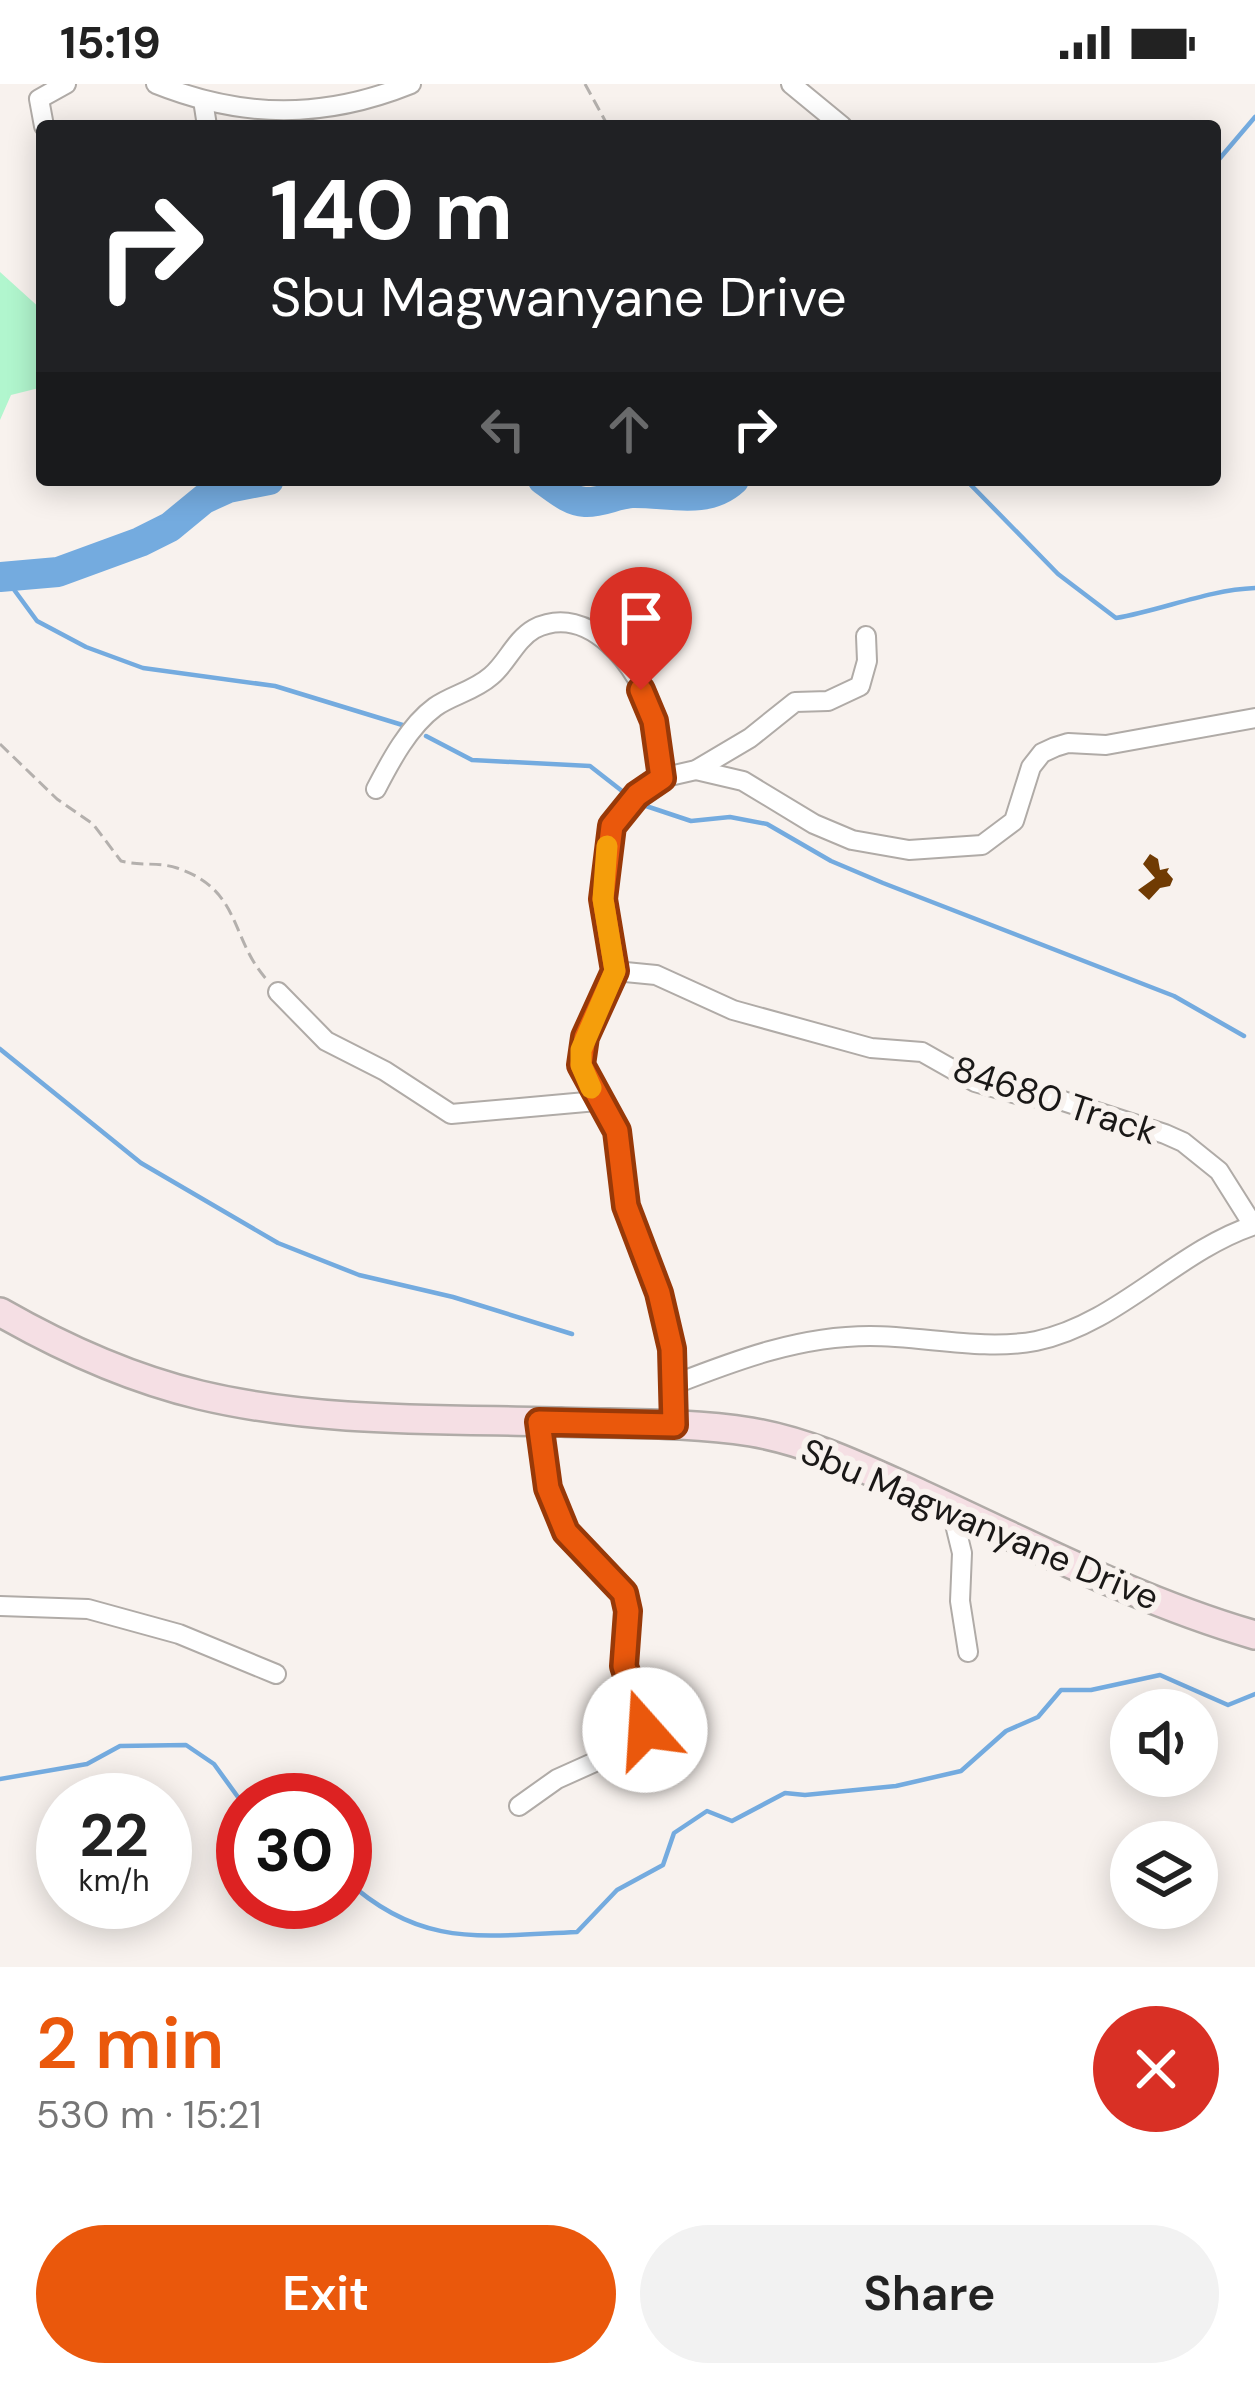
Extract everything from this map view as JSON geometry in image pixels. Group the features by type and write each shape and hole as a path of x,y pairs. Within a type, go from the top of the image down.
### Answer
{"main road":[{"name":"Sbu Magwanyane Drive","path":"0,1312 117,1369 222,1400 300,1412 751,1432 815,1449 1180,1610 1255,1635"}],"street":[{"path":"42,120 37,102 66,84"},
{"path":"156,84 202,100 315,111 372,100 411,84"},
{"path":"791,84 835,120"},
{"path":"202,100 206,120"},
{"path":"376,789 391,761 434,707 493,675 532,630 566,622 590,627 604,638 641,690 654,721 662,778"},
{"path":"674,1425 672,1349 659,1293 626,1206 617,1131 581,1065 581,1050 615,971 603,899 612,826 637,795 662,778 696,770 750,738 795,702 828,701 860,686 867,662 866,636"},
{"path":"696,770 743,782 814,824 852,840 909,850 982,845 1014,821 1031,767 1042,753 1068,742 1106,745 1255,718"},
{"name":"84680 Track","path":"615,971 656,975 733,1010 871,1048 922,1052 975,1082 1063,1101 1165,1134 1219,1171 1254,1225"},
{"path":"278,992 326,1041 385,1071 451,1114 598,1101"},
{"path":"675,1384 738,1360 817,1339 873,1336 1003,1344 1054,1336 1254,1225"},
{"path":"519,1806 557,1779 635,1744 645,1734 624,1666 628,1611 624,1593 566,1532 548,1488 539,1422"},
{"path":"951,1508 962,1553 960,1601 968,1652"},
{"path":"0,1606 108,1613 179,1634 276,1674"}],"path":[{"path":"585,84 605,120"},
{"path":"0,743 57,799 93,824 121,861 180,868 207,883 232,910 248,955 278,992"}],"green space":[{"path":"0,272 36,305 36,389 11,395 0,420"}],"building":[{"path":"1150,854 1158,859 1160,870 1169,868 1173,879 1149,900 1138,890 1155,878 1143,864"}],"waterway":[{"path":"1221,157 1255,117"},
{"path":"0,577 58,572 140,542 170,527 204,499 238,486"},
{"path":"552,486 585,502 632,493 699,495 726,486"},
{"path":"972,486 1058,574 1116,618 1255,588"},
{"path":"4,576 37,621 86,647 143,668 275,686 409,727"},
{"path":"426,736 472,760 590,766 631,798"},
{"path":"640,804 691,821 730,817 767,824 831,861 883,883 1174,996 1244,1036"},
{"path":"0,1049 141,1163 278,1243 359,1275 453,1297 572,1334"},
{"path":"372,1901 427,1928 454,1933 577,1932 617,1890 663,1865 674,1833 707,1811 732,1821 785,1793 896,1786 961,1771 1006,1731 1038,1717 1061,1690 1091,1690 1160,1675 1228,1705 1255,1694"},
{"path":"0,1779 87,1764 120,1746 186,1745 221,1773"}],"slow traffic":[{"path":"591,1088 581,1065 581,1050 615,971 603,899 607,846"}],"route":[{"path":"641,690 651,708 662,778 637,795 612,826 603,899 615,971 585,1037 581,1065 622,1149 626,1206 659,1293 672,1349 674,1425 539,1422 548,1488 566,1532 624,1593 628,1611 624,1666 645,1730"}]}
